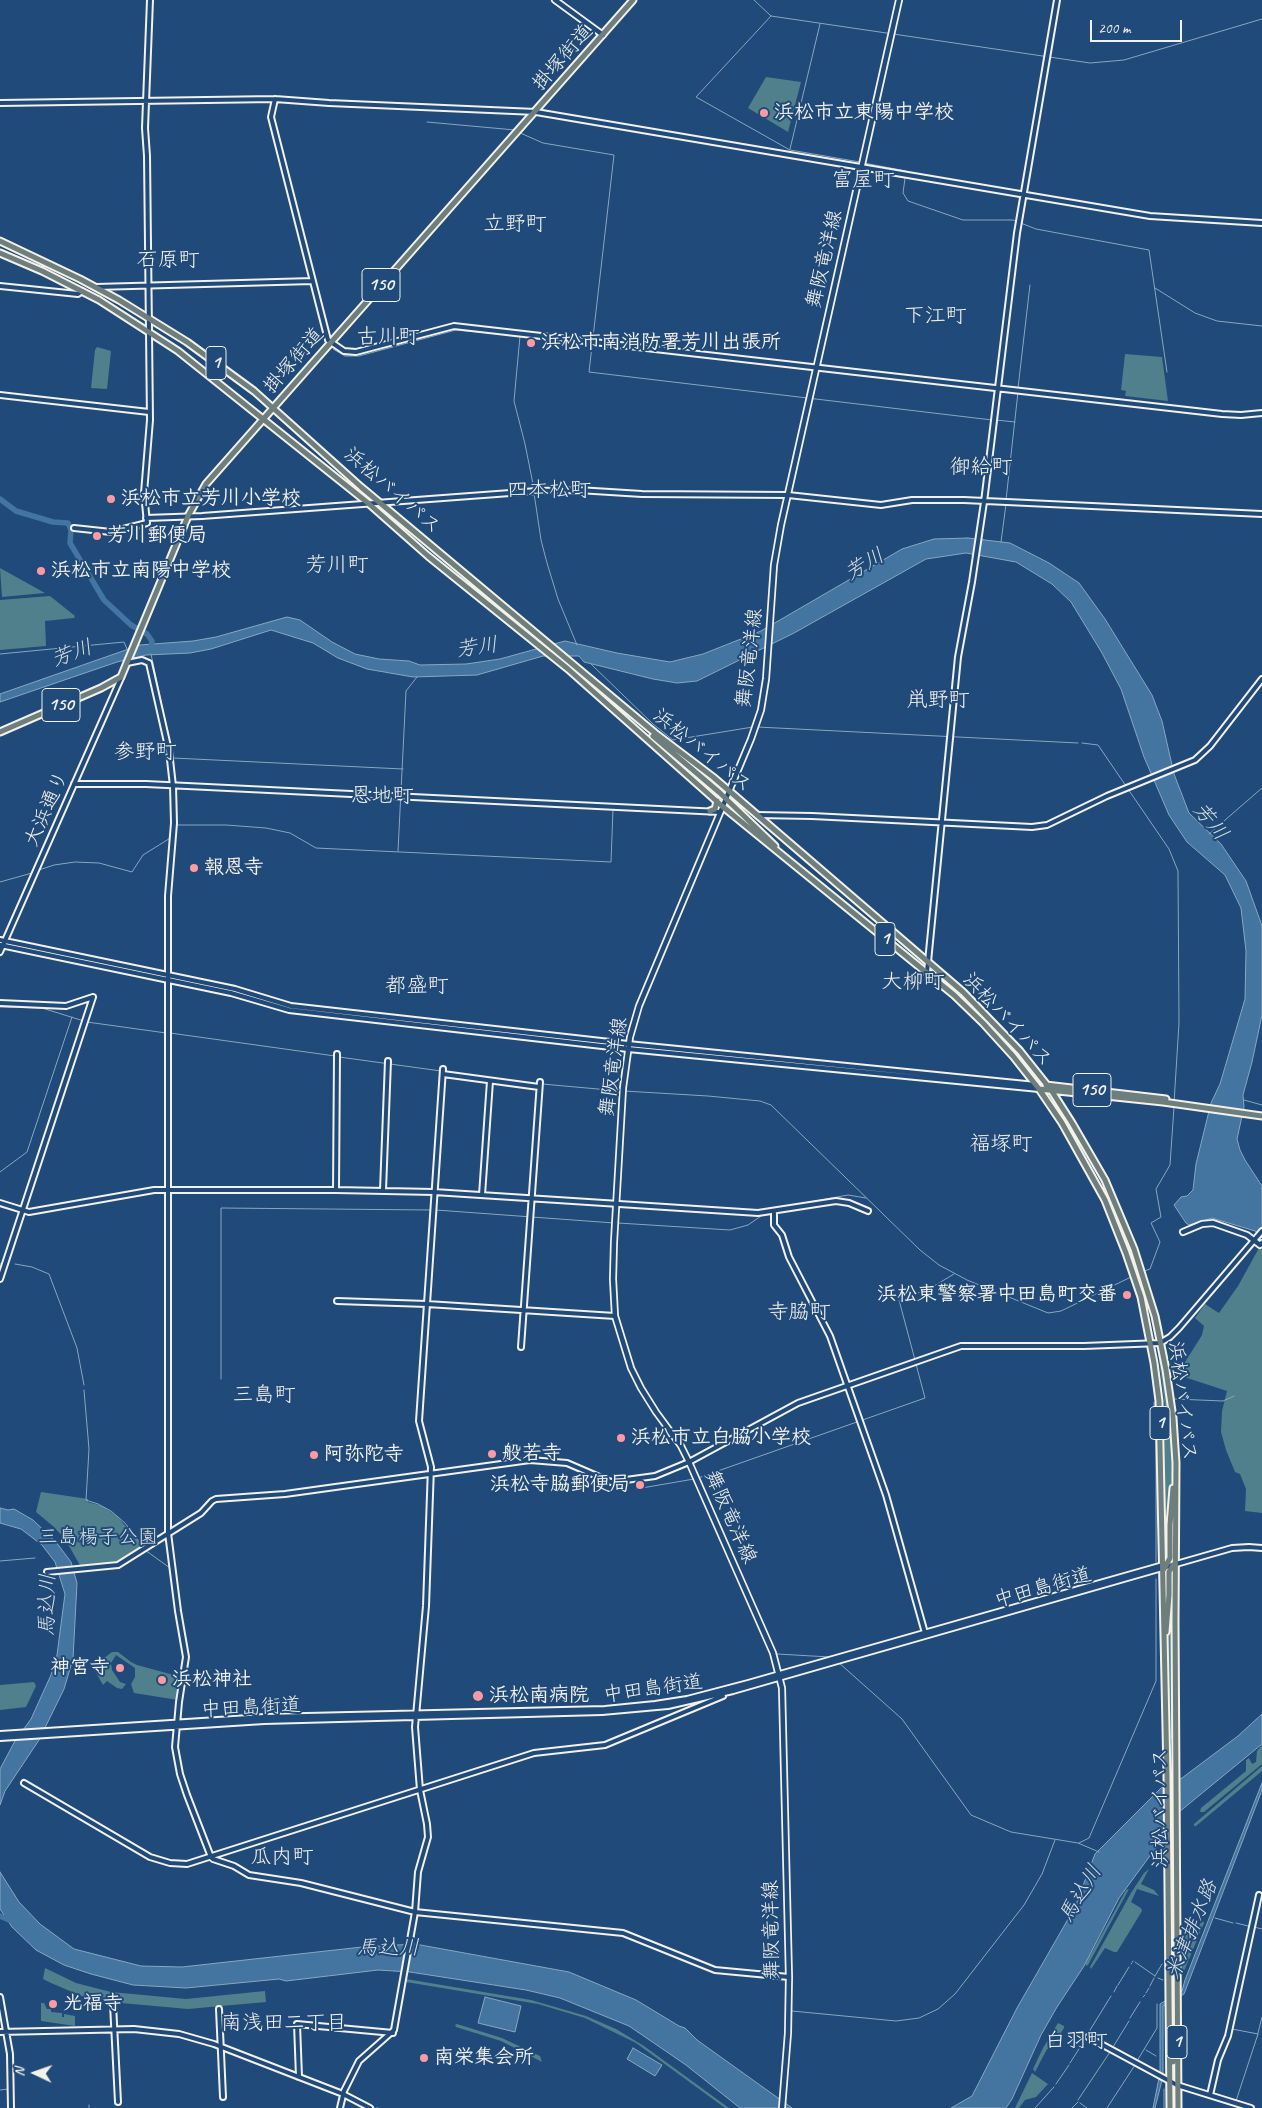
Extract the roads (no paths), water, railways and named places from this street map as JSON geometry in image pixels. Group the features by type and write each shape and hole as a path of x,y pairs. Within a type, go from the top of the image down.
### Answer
{"highway":[{"name":"掛塚街道","path":"121,678 188,516 206,484 634,0"},
{"name":"浜松バイパス","path":"0,241 95,286 148,318 214,361 273,408 381,503 624,707 757,815 963,992 997,1026 1049,1088 1080,1135 1105,1180 1123,1219 1143,1277 1160,1343 1174,1418 1176,1462 1167,1566 1164,1654 1169,2000 1176,2108"},
{"name":"浜松バイパス","path":"0,253 82,291 118,311 149,332 205,372 262,420 368,503 428,556 568,669 722,806 954,995 983,1023 1038,1087 1062,1123 1097,1183 1121,1237 1141,1297 1159,1400 1176,1767 1177,2023 1170,2108"},
{"name":"150","path":"0,732 121,678"},
{"path":"624,707 643,727 725,798"},
{"name":"1","path":"725,798 759,829 779,852"},
{"path":"710,811 715,809 717,801"},
{"name":"150","path":"1038,1087 1262,1116"},
{"path":"1164,1654 1170,1595 1167,1566 1170,1558 1170,1525 1176,1462"}],"main road":[{"path":"555,0 603,35"},
{"name":"舞阪竜洋線","path":"782,2108 788,2033 788,1977 783,1700 780,1676 772,1651 689,1462 681,1446 640,1388 626,1355 616,1316 613,1279 616,1204 623,1088 628,1047 639,1006 751,740 761,710 768,656 776,551 899,0"},
{"path":"1183,1232 1202,1224 1213,1223 1240,1233 1261,1244"}],"street":[{"path":"74,528 112,532 147,523 144,493 150,412 146,101 150,0"},
{"path":"927,972 958,656 984,502 1018,222 1057,0"},
{"path":"275,99 271,110 271,117 328,340 341,350 356,352 454,326 1222,414 1241,415 1262,412"},
{"path":"0,103 275,99 536,112 1161,218 1262,223"},
{"path":"95,286 313,281"},
{"path":"0,286 78,294 82,291"},
{"path":"0,396 150,412"},
{"path":"146,518 569,490 642,494 788,494 881,505 912,500 1262,514"},
{"path":"128,662 142,660 149,663 169,751 173,786 174,823 168,896 168,1533 186,1657 175,1747 180,1774 211,1857 234,1866 249,1875 301,1883 415,1912 622,1933 715,1970 788,1977"},
{"name":"大浜通り","path":"0,952 3,940 121,678"},
{"path":"757,815 1038,827 1195,760 1204,754 1262,679"},
{"path":"74,784 111,783 720,812"},
{"path":"3,940 235,989 291,1006 628,1047"},
{"path":"1,946 242,996 289,1010 628,1047 1038,1087"},
{"path":"0,1003 66,1006 93,997 0,1280"},
{"path":"336,1190 337,1054"},
{"path":"383,1190 388,1061"},
{"path":"340,2108 343,2094 362,2058 392,2033 415,1912 418,1872 428,1837 420,1790 415,1715 426,1606 431,1467 420,1421 443,1069"},
{"path":"442,1074 539,1088"},
{"path":"482,1195 490,1081"},
{"path":"521,1347 540,1082"},
{"path":"0,1203 29,1212 145,1191 383,1190 748,1212 774,1212 836,1201 849,1203 868,1212"},
{"path":"774,1212 774,1225 782,1235 789,1257 830,1336 886,1494 924,1633"},
{"path":"48,1572 118,1565 200,1513 216,1499 285,1494 530,1460 567,1462 605,1481 620,1482 662,1474 689,1462 798,1403 960,1346 1038,1347 1160,1343 1179,1328 1262,1231"},
{"path":"337,1302 427,1304 616,1316"},
{"name":"中田島街道","path":"0,1736 177,1725 264,1717 415,1715 605,1708 688,1700 733,1691 924,1633 1237,1547 1262,1548"},
{"name":"中田島街道","path":"688,1700 780,1676 1167,1566"},
{"path":"24,1783 150,1856 178,1864 194,1863 534,1753 605,1745 733,1691"},
{"path":"688,1700 691,1709"},
{"path":"1210,2095 1218,2060 1228,2036 1259,1895"},
{"path":"0,1997 8,2032 11,2108"},
{"path":"113,2004 118,2102"},
{"path":"219,2009 223,2097"},
{"path":"299,2077 297,2024 392,2033"},
{"path":"0,2032 166,2031 221,2046 343,2094 370,2108"},
{"path":"1088,2037 1173,2083 1251,2108"}],"water":[{"path":"968,538 1010,543 1049,563 1079,583 1105,619 1152,695 1162,721 1174,774 1189,813 1221,844 1246,881 1262,926 1262,1015 1243,1095 1244,1107 1237,1139 1245,1160 1262,1186 1262,1236 1255,1231 1212,1218 1189,1225 1174,1205 1181,1197 1187,1196 1193,1190 1196,1164 1211,1103 1220,1084 1245,999 1246,951 1241,908 1225,875 1187,842 1169,815 1144,757 1121,689 1071,602 1052,584 1016,562 966,553 926,559 794,633 697,681 677,683 653,679 584,662 579,656 543,656 477,675 413,677 367,669 338,658 313,643 271,630 211,649 190,653 146,655 117,662 0,702 0,694 140,645 193,641 216,637 287,617 300,620 332,642 355,654 379,659 409,661 420,665 466,664 500,659 565,641 617,653 670,662 703,654 761,631 902,549 934,539"},
{"path":"0,1508 14,1509 33,1520 56,1542 71,1562 77,1583 73,1659 64,1689 39,1740 5,1791 0,1805 0,1769 15,1741 31,1719 51,1675 57,1655 65,1594 55,1562 42,1545 21,1529 0,1523"},
{"name":"馬込川","path":"1262,1714 1262,1744 1173,1817 1163,1838 1119,1898 1084,1966 1041,2035 1012,2099 1006,2108 951,2108 972,2096 1017,2008 1075,1907 1095,1854 1161,1788 1182,1778 1238,1736"},
{"path":"1262,1783 1262,1790 1184,1994 1163,2006 1163,2076 1155,2108 1153,2108 1160,2073 1160,2004 1182,1991"},
{"name":"馬込川","path":"0,1872 19,1902 40,1924 74,1949 141,1966 182,1967 362,1947 415,1944 569,1972 636,2000 685,2028 697,2040 792,2108 740,2108 686,2065 629,2026 560,1998 526,1990 410,1972 378,1970 286,1981 279,1979 186,1988 133,1985 91,1974 64,1965 36,1950 12,1927 0,1909"},
{"path":"485,1997 521,2006 515,2032 478,2023"},
{"path":"633,2048 662,2065 655,2076 627,2059"}],"waterway":[{"path":"754,0 771,16 1090,63 1124,60 1262,19"},
{"path":"771,16 696,97 790,150 860,162"},
{"path":"790,149 820,24"},
{"path":"427,122 515,130"},
{"path":"518,132 543,143 614,155 589,372 992,420"},
{"path":"864,163 906,171 903,193 908,201 963,220 1013,220 1036,229 1149,250 1167,372"},
{"path":"1018,388 1030,285"},
{"path":"1155,288 1195,313 1217,321 1262,326"},
{"path":"333,349 345,356 359,356 456,330 520,336 514,401 534,489"},
{"path":"1006,500 1018,392"},
{"path":"996,420 1015,422"},
{"path":"534,493 541,540 547,563 558,599 577,645"},
{"path":"0,499 16,511 53,522 68,523 71,530 70,543 104,600 131,625 147,634 152,641 151,648"},
{"path":"1001,542 1006,504"},
{"name":"芳川","path":"0,654 124,642 127,649"},
{"path":"151,654 173,758 403,769"},
{"path":"591,664 653,724 673,740 753,727"},
{"path":"398,851 406,691 417,677"},
{"path":"757,727 1078,743"},
{"path":"1082,743 1098,745 1126,786"},
{"name":"芳川","path":"1209,834 1262,788"},
{"path":"1128,789 1169,849 1178,871 1179,1023 1174,1103"},
{"path":"175,835 176,825 226,825 266,828 290,833 316,848 611,862 613,809 715,814"},
{"path":"36,871 54,865 75,862 99,863 132,872 143,855 172,837"},
{"path":"0,882 32,873"},
{"path":"0,1007 42,1008 87,1022 166,1033"},
{"path":"0,1172 27,1152 72,1017"},
{"path":"170,1033 335,1056"},
{"path":"339,1057 441,1071"},
{"path":"445,1072 538,1084"},
{"path":"542,1084 620,1091"},
{"path":"624,1091 708,1096 760,1101 771,1105 920,1250 939,1265 967,1280 1048,1313 1061,1311 1131,1277"},
{"path":"1244,1100 1262,1105"},
{"path":"1144,1271 1150,1269 1160,1242 1151,1223 1161,1217 1156,1189 1170,1165 1174,1107"},
{"path":"777,1208 848,1195 866,1198"},
{"path":"221,1379 221,1208 432,1210"},
{"path":"436,1210 614,1223"},
{"path":"618,1223 730,1230 748,1225 764,1214"},
{"path":"15,1264 32,1267 49,1274 77,1348 84,1385"},
{"path":"915,1360 899,1300 929,1289 954,1274"},
{"path":"698,1478 925,1398 916,1364"},
{"path":"84,1390 89,1449 86,1500 111,1511 125,1523 143,1547"},
{"path":"1175,1399 1223,1401 1234,1396"},
{"path":"1154,1402 1156,1436 1156,1562"},
{"path":"636,1489 694,1479"},
{"path":"145,1550 170,1568"},
{"path":"0,1561 35,1558"},
{"path":"1079,1843 1089,1838 1156,1681 1156,1579"},
{"path":"777,1654 830,1657"},
{"path":"838,1662 902,1719 971,1815 1011,1832 1078,1843 1099,1852"},
{"path":"792,2011 896,2021 919,2018 938,2009 955,1994 1024,1905 1042,1874 1055,1840"},
{"path":"0,1916 14,1922"},
{"name":"米津排水路","path":"1215,1918 1233,1923"},
{"path":"1236,1923 1248,1926"},
{"path":"1254,1927 1262,1929"},
{"name":"米津排水路","path":"1135,1962 1155,1976"},
{"name":"米津排水路","path":"1155,1976 1162,1964"},
{"path":"1118,1985 1129,1967"},
{"name":"米津排水路","path":"1150,1986 1154,1978"},
{"name":"米津排水路","path":"1158,1978 1163,1980"},
{"path":"1114,1992 1117,1986"},
{"path":"1146,1993 1149,1988"},
{"path":"1087,2035 1111,1996"},
{"path":"1130,2018 1140,2002"},
{"path":"1137,2061 1157,2028 1157,2004"},
{"path":"1258,2033 1262,2017"},
{"path":"1113,2047 1129,2021"},
{"path":"1232,2029 1258,2034"},
{"path":"1236,2101 1258,2034"},
{"path":"1070,2063 1086,2038"},
{"path":"1146,2050 1156,2056"},
{"path":"1078,2100 1110,2052"},
{"path":"1056,2084 1069,2065"},
{"path":"1107,2108 1135,2065"},
{"path":"1035,2108 1054,2087"},
{"path":"0,2090 9,2089"},
{"path":"1164,2089 1164,2108"},
{"path":"1211,2098 1235,2105"},
{"path":"1072,2108 1078,2102"},
{"path":"1080,2103 1087,2108"}],"place":[{"name":"浜松市立東陽中学校","path":"764,113"},
{"name":"浜松市南消防署芳川出張所","path":"531,343"},
{"name":"浜松市立芳川小学校","path":"111,499"},
{"name":"芳川郵便局","path":"97,536"},
{"name":"浜松市立南陽中学校","path":"41,571"},
{"name":"報恩寺","path":"194,868"},
{"name":"浜松東警察署中田島町交番","path":"1127,1295"},
{"name":"浜松市立白脇小学校","path":"621,1438"},
{"name":"般若寺","path":"492,1454"},
{"name":"阿弥陀寺","path":"314,1455"},
{"name":"浜松寺脇郵便局","path":"640,1485"},
{"name":"神宮寺","path":"120,1668"},
{"name":"浜松神社","path":"162,1680"},
{"name":"浜松南病院","path":"478,1696"},
{"name":"光福寺","path":"53,2004"},
{"name":"南栄集会所","path":"424,2058"}],"district":[{"name":"富屋町","path":"863,180"},
{"name":"立野町","path":"515,224"},
{"name":"石原町","path":"168,260"},
{"name":"下江町","path":"935,316"},
{"name":"古川町","path":"388,337"},
{"name":"御給町","path":"981,467"},
{"name":"四本松町","path":"549,490"},
{"name":"芳川町","path":"337,565"},
{"name":"鼡野町","path":"938,700"},
{"name":"参野町","path":"145,752"},
{"name":"恩地町","path":"382,796"},
{"name":"大柳町","path":"913,982"},
{"name":"都盛町","path":"417,986"},
{"name":"福塚町","path":"1001,1144"},
{"name":"寺脇町","path":"799,1312"},
{"name":"三島町","path":"264,1395"},
{"name":"瓜内町","path":"282,1857"},
{"name":"南浅田二丁目","path":"284,2023"},
{"name":"白羽町","path":"1076,2041"}],"park label":[{"name":"三島楊子公園","path":"98,1538"}]}
